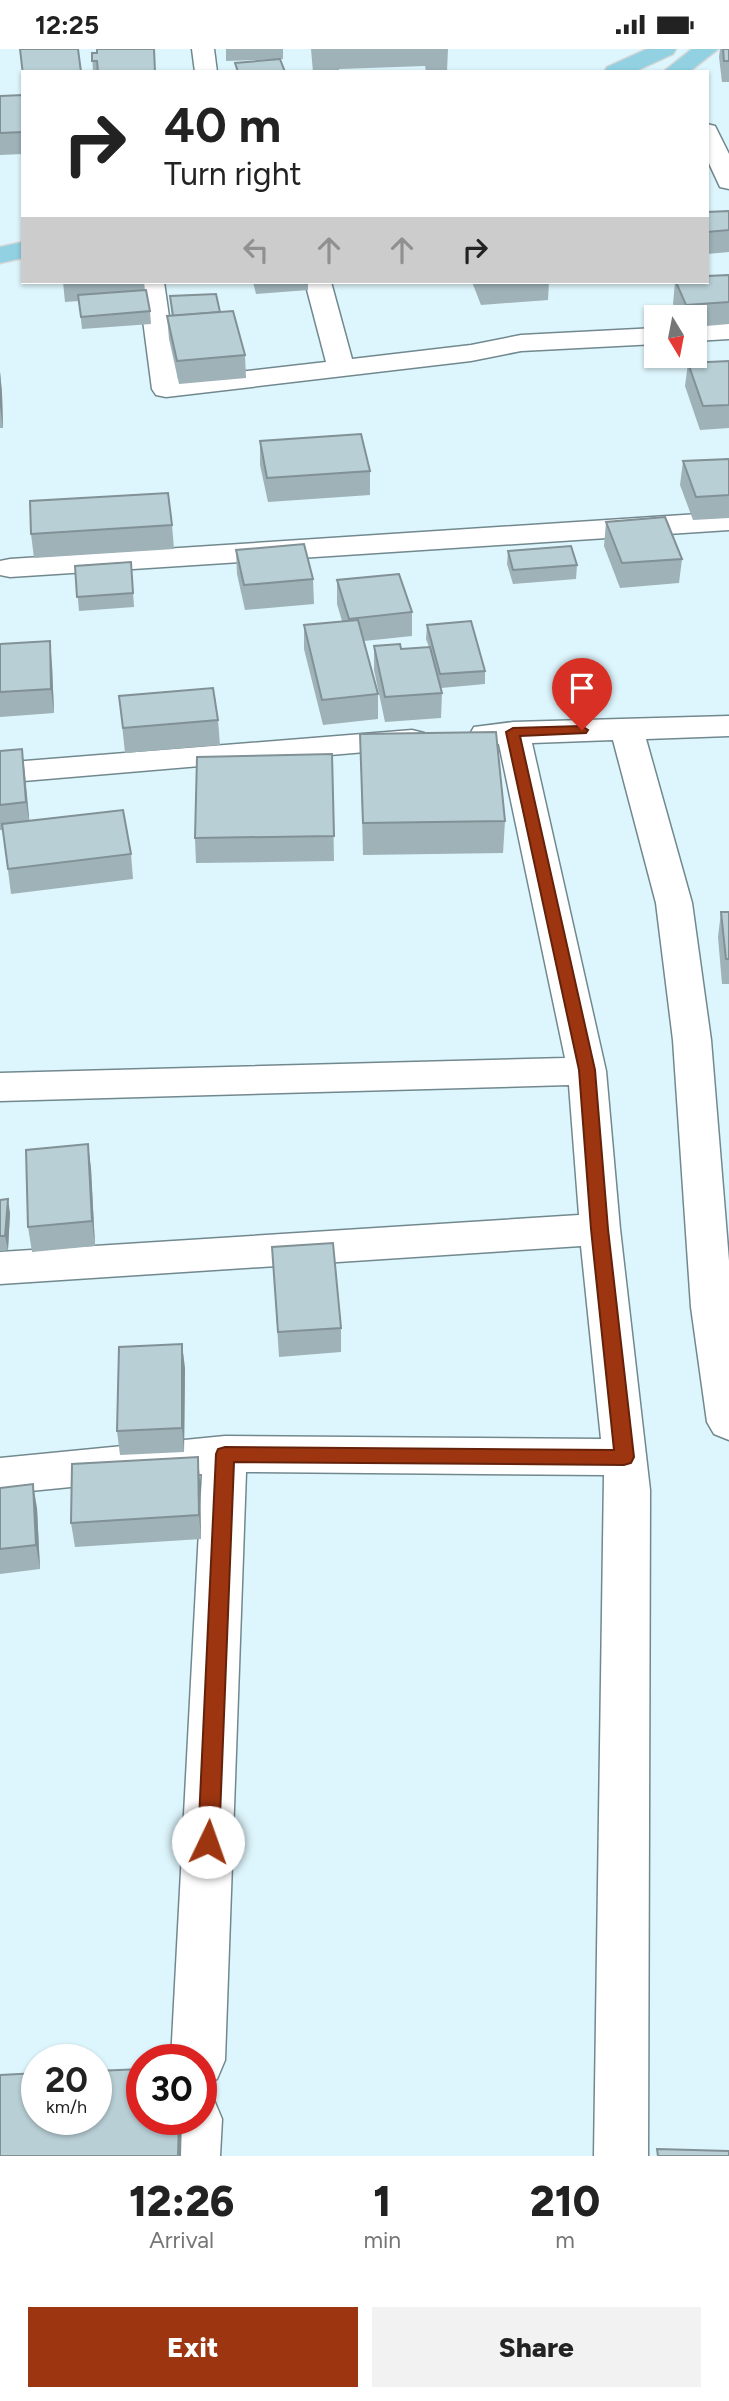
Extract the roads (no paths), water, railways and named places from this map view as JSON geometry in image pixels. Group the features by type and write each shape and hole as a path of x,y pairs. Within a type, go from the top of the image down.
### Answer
{"main road":[{"path":"619,70 664,49"},
{"path":"678,70 707,49"},
{"path":"0,233 21,228"},
{"path":"0,255 21,250"}],"street":[{"path":"203,49 206,70"},
{"path":"664,49 676,70"},
{"path":"709,136 729,182"},
{"path":"151,284 166,389 471,353 521,343 644,337"},
{"path":"319,284 341,368"},
{"path":"707,332 729,331"},
{"path":"10,568 729,521"},
{"path":"0,773 513,732 729,726"},
{"path":"627,729 674,904 692,1040 712,1307 729,1422"},
{"path":"513,732 587,1070 600,1229 628,1490 621,2156"},
{"path":"0,1087 587,1070"},
{"path":"0,1268 600,1229"},
{"path":"0,1476 225,1454 624,1457"},
{"path":"199,2044 225,1454"},
{"path":"193,2156 194,2135"}]}
